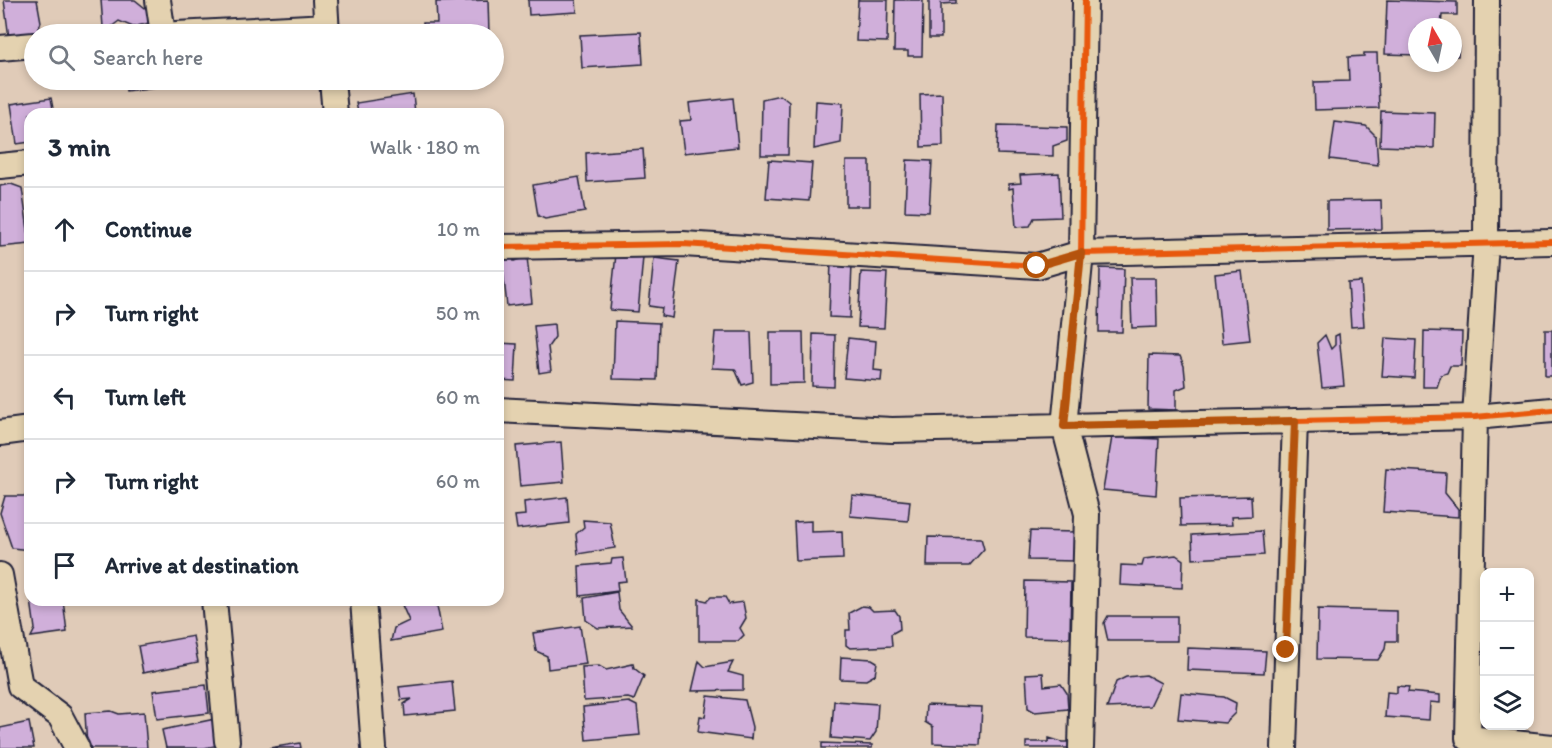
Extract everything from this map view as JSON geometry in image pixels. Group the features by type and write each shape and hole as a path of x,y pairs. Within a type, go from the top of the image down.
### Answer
{"street":[{"path":"158,0 162,24"},
{"path":"325,0 327,24"},
{"path":"1081,748 1087,514 1064,426 1081,253 1085,0"},
{"path":"1487,0 1486,242 1476,417 1468,738 1552,747"},
{"path":"0,48 24,46"},
{"path":"333,90 334,108"},
{"path":"0,166 24,164"},
{"path":"504,247 684,244 1037,266 1081,253 1552,242"},
{"path":"504,410 892,430 1476,417 1552,410"},
{"path":"1284,748 1295,421"},
{"path":"0,433 24,430"},
{"path":"0,575 20,686 60,716 77,748"},
{"path":"215,606 227,741"},
{"path":"363,606 374,748"}],"building":[{"path":"4,0 37,0 40,24 24,24 24,36 9,38"},
{"path":"101,0 135,0 150,12 149,23 126,24 119,21 115,24 103,24"},
{"path":"488,0 489,24 423,24 437,23 436,2"},
{"path":"528,0 576,0 577,12 529,15"},
{"path":"858,0 888,0 887,42 856,41"},
{"path":"895,0 923,0 922,56 908,56 908,51 894,51"},
{"path":"929,0 956,0 956,3 941,4 941,38 929,38"},
{"path":"1387,0 1457,2 1457,15 1442,15 1442,18 1408,18 1408,55 1385,54"},
{"path":"641,32 643,64 582,68 580,35"},
{"path":"1364,53 1377,53 1379,108 1315,110 1314,82 1349,81 1348,57 1364,56"},
{"path":"942,93 943,146 921,147 920,94"},
{"path":"413,94 414,108 357,108 356,103"},
{"path":"780,95 789,102 788,155 761,155 762,99"},
{"path":"51,98 53,108 24,108 24,143 17,144 11,104"},
{"path":"733,98 738,147 684,153 680,121 691,120 689,103"},
{"path":"816,101 843,103 841,143 814,149"},
{"path":"1381,111 1435,113 1434,148 1380,146"},
{"path":"1335,122 1366,126 1376,136 1378,165 1330,159"},
{"path":"998,125 1067,127 1067,141 1053,146 1053,156 997,154"},
{"path":"643,149 645,178 587,182 586,153"},
{"path":"769,160 812,163 809,201 766,198"},
{"path":"907,160 932,161 929,212 905,211"},
{"path":"846,161 870,161 870,206 846,206"},
{"path":"1059,173 1061,217 1034,218 1030,226 1016,227 1013,188 1009,189 1009,184 1021,183 1020,175"},
{"path":"579,177 585,212 545,219 538,216 533,185"},
{"path":"11,184 22,188 24,245 0,247 0,186"},
{"path":"1381,200 1382,229 1327,230 1327,201"},
{"path":"510,251 514,261 527,257 532,303 507,306 504,252"},
{"path":"616,254 643,257 638,312 610,310"},
{"path":"654,258 679,261 672,318 661,316 662,308 649,306"},
{"path":"831,262 852,263 850,318 829,317"},
{"path":"1100,268 1124,269 1122,332 1099,332"},
{"path":"1242,271 1250,340 1222,343 1215,274"},
{"path":"861,272 887,273 884,328 858,327"},
{"path":"1130,278 1156,278 1157,327 1132,328"},
{"path":"1361,282 1364,326 1351,327 1348,283"},
{"path":"615,321 659,323 657,380 613,379"},
{"path":"554,324 555,337 548,347 551,371 539,373 534,326"},
{"path":"1545,330 1552,330 1552,376 1545,376"},
{"path":"1424,331 1462,332 1461,366 1450,366 1447,373 1441,375 1437,387 1423,387"},
{"path":"715,332 751,332 753,382 742,385 735,369 712,368"},
{"path":"770,332 803,332 804,383 770,384"},
{"path":"813,334 835,335 834,387 812,386"},
{"path":"1339,334 1344,386 1322,388 1317,343 1325,335 1331,349 1335,345 1335,336"},
{"path":"848,338 876,341 874,370 882,371 881,381 844,378"},
{"path":"1385,338 1416,340 1414,378 1382,376"},
{"path":"504,343 517,344 515,381 504,380"},
{"path":"1149,355 1180,356 1184,366 1186,386 1176,390 1176,410 1148,409"},
{"path":"1112,437 1159,439 1156,495 1103,490"},
{"path":"561,442 564,482 520,486 516,446"},
{"path":"1386,469 1446,473 1445,493 1458,509 1458,517 1383,512"},
{"path":"852,495 910,501 908,521 850,516"},
{"path":"5,496 24,496 24,549 12,548 0,513"},
{"path":"1251,496 1252,516 1231,517 1232,525 1181,526 1180,498"},
{"path":"567,497 569,523 517,529 515,516 525,515 524,502"},
{"path":"583,520 610,522 615,548 578,554 576,534 584,527"},
{"path":"811,521 811,532 842,531 843,559 796,561 794,522"},
{"path":"1030,531 1076,532 1075,561 1028,560"},
{"path":"1262,531 1264,555 1193,559 1192,535"},
{"path":"928,537 981,538 984,549 969,566 927,566"},
{"path":"1176,555 1183,560 1182,588 1120,585 1121,565 1142,566 1144,559"},
{"path":"623,558 626,581 617,582 618,591 580,596 579,566 611,563 612,559"},
{"path":"1025,581 1071,582 1070,638 1024,637"},
{"path":"617,592 619,610 632,626 598,628 586,620 584,598"},
{"path":"711,597 725,597 729,604 743,602 746,618 740,628 744,635 738,641 699,641 699,599 707,601"},
{"path":"32,606 64,606 67,632 31,637 35,629"},
{"path":"402,606 437,606 442,632 391,641 394,628 409,621"},
{"path":"862,606 869,607 873,611 895,610 899,616 900,629 891,634 892,646 850,648 846,645 846,630 850,630 849,613"},
{"path":"1318,609 1397,611 1397,641 1386,641 1385,649 1378,660 1317,659"},
{"path":"1108,616 1177,616 1177,641 1108,641 1104,623"},
{"path":"580,626 586,664 548,669 547,656 536,651 533,633"},
{"path":"193,636 198,662 143,673 138,646"},
{"path":"1188,648 1266,651 1264,673 1187,670"},
{"path":"841,657 872,659 877,662 875,675 866,680 840,679"},
{"path":"699,661 705,667 733,662 728,672 743,676 743,690 692,691"},
{"path":"633,664 634,668 644,676 634,700 628,698 584,701 582,667 599,666 606,670"},
{"path":"1043,673 1044,686 1061,684 1067,693 1068,709 1035,712 1028,708 1026,674"},
{"path":"1146,675 1161,683 1150,706 1107,708 1116,682 1126,677"},
{"path":"452,681 455,711 405,716 404,704 412,699 401,700 399,687"},
{"path":"206,685 209,713 157,719 153,691"},
{"path":"1397,686 1409,687 1408,692 1440,695 1440,703 1430,702 1429,720 1385,717 1387,692 1397,693"},
{"path":"1181,693 1224,697 1236,703 1235,713 1225,723 1178,719"},
{"path":"708,696 745,700 752,727 751,739 698,732 700,716 705,717"},
{"path":"834,701 878,704 876,732 870,741 831,738"},
{"path":"629,702 637,706 640,735 586,740 583,707"},
{"path":"926,705 982,707 980,745 933,743 933,727 925,722"},
{"path":"111,711 119,714 144,712 147,748 87,748 85,713"},
{"path":"215,719 220,745 204,748 166,748 162,730"},
{"path":"29,722 34,748 0,748 0,728"},
{"path":"1049,738 1062,742 1076,742 1076,748 1026,748 1026,742 1049,742"},
{"path":"300,743 301,748 269,748"},
{"path":"822,743 872,745 872,748 822,748"}],"cycle path":[{"path":"1085,0 1081,253 1064,426 1475,417 1552,410"},
{"path":"504,247 683,244 1037,266 1081,253 1552,242"}],"route":[{"path":"1037,266 1081,253 1064,426 1295,421 1286,650"}]}
